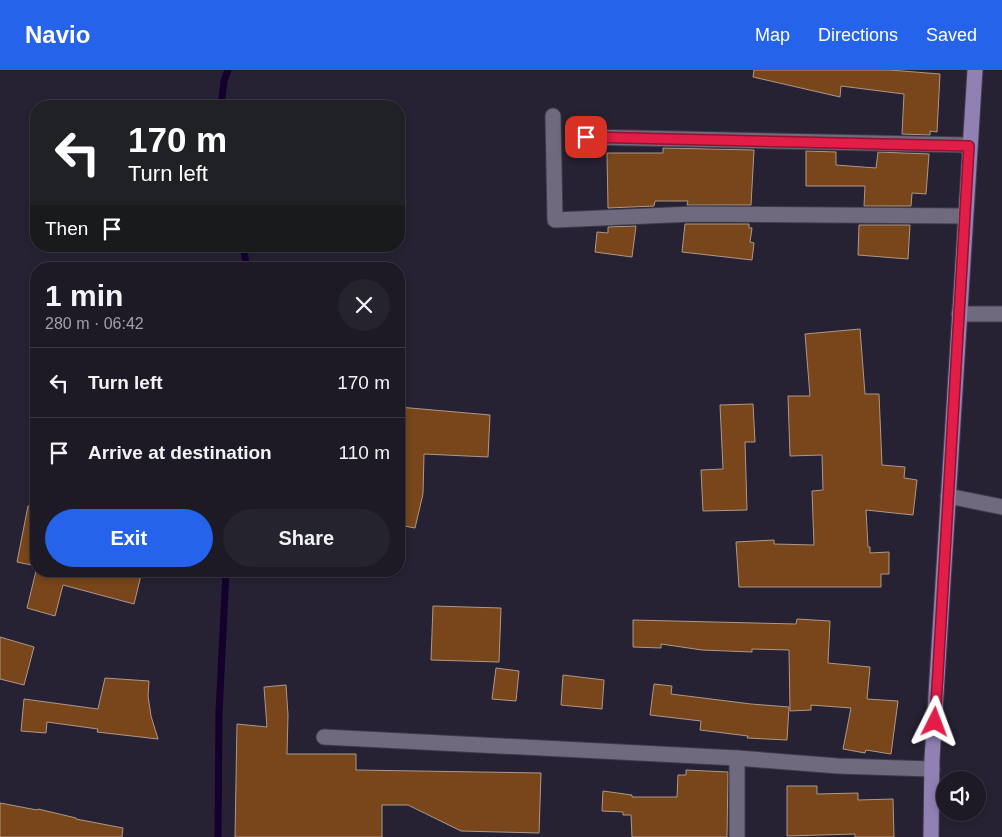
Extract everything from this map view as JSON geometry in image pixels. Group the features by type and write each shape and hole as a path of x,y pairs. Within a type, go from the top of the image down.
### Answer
{"main road":[{"path":"931,837 932,769 975,70"}],"street":[{"path":"553,116 555,220 693,214 965,216"},
{"path":"586,137 969,146"},
{"path":"959,314 1002,314"},
{"path":"948,496 1002,508"},
{"path":"324,737 738,758 838,766 932,769"},
{"path":"737,837 738,758"}],"building":[{"path":"754,70 890,70 940,74 937,132 930,131 930,135 902,134 904,94 841,86 840,97 753,77"},
{"path":"663,148 754,150 751,205 687,205 688,201 655,201 654,206 608,208 607,153 663,153"},
{"path":"806,151 836,152 836,165 876,168 878,152 929,154 926,194 912,193 911,206 864,206 865,186 806,186"},
{"path":"685,224 749,224 749,228 752,228 750,242 754,243 752,260 682,252"},
{"path":"859,225 910,225 908,259 858,255"},
{"path":"636,226 632,257 595,252 597,232 608,233 608,227"},
{"path":"860,329 865,394 879,394 882,465 905,467 904,478 917,480 913,515 866,510 870,553 889,552 889,574 881,574 881,587 739,587 736,542 774,540 774,544 814,545 812,491 823,490 822,455 790,456 788,396 810,396 805,334"},
{"path":"753,404 755,442 745,442 747,510 703,511 701,470 723,469 720,405"},
{"path":"405,408 490,415 488,457 424,454 423,494 415,528 405,526"},
{"path":"28,506 30,506 30,565 17,562"},
{"path":"35,577 141,577 134,604 63,585 55,616 27,608"},
{"path":"433,606 501,608 499,662 431,660"},
{"path":"797,619 830,621 828,663 870,667 867,699 898,701 891,754 866,750 865,753 843,749 851,708 811,705 811,710 790,711 789,650 752,649 752,652 702,650 661,644 661,648 633,647 633,620 796,624"},
{"path":"0,637 34,647 24,685 0,679"},
{"path":"496,668 519,671 516,701 492,699"},
{"path":"563,675 604,680 602,709 561,705"},
{"path":"105,678 149,681 148,696 151,716 158,739 97,732 98,729 47,722 46,733 21,731 24,699 98,709"},
{"path":"654,684 672,686 671,694 789,707 787,740 747,738 748,736 700,730 701,721 650,715"},
{"path":"286,685 288,715 287,754 356,754 356,770 541,773 539,833 461,831 408,805 382,805 382,837 235,837 237,724 267,727 264,687"},
{"path":"686,770 728,772 727,837 632,837 631,815 623,815 623,812 602,811 603,791 632,795 632,797 677,797 678,775 686,775"},
{"path":"787,786 817,786 817,794 858,793 858,800 893,799 894,837 855,837 855,834 787,836"},
{"path":"0,803 38,809 123,828 122,837 0,837"}],"waterway":[{"path":"222,100 224,81 228,70"},
{"path":"244,252 246,262"},
{"path":"218,837 219,713 226,577"}],"route":[{"path":"586,137 969,146 935,722"}]}
